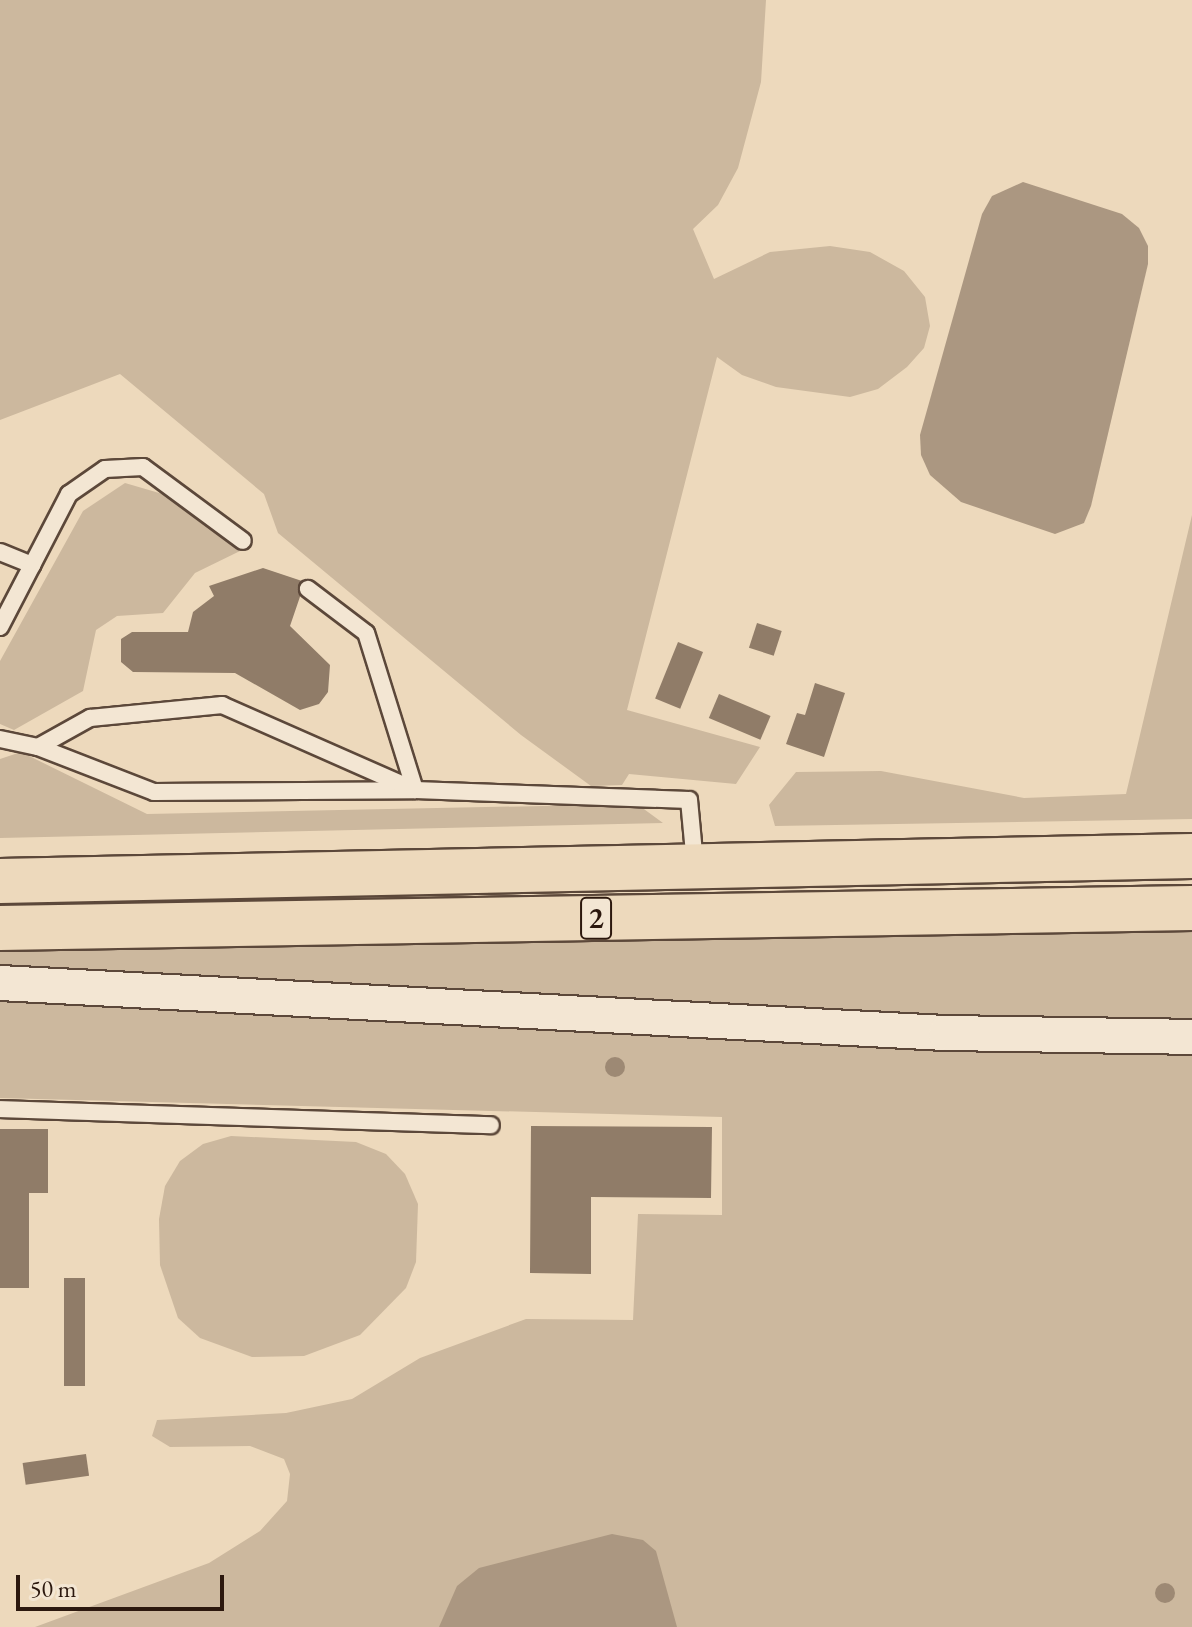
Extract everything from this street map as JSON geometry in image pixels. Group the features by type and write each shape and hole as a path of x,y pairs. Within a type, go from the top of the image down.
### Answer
{"highway":[{"name":"2","path":"0,881 1192,856"},
{"name":"2","path":"0,928 1192,908"}],"street":[{"path":"0,983 946,1033 1192,1037"}],"lane":[{"path":"0,627 69,494 88,478 113,468 143,467 243,541"},
{"path":"0,552 32,565"},
{"path":"308,589 366,633 415,790"},
{"path":"38,747 90,718 222,705 415,790"},
{"path":"0,739 38,747 154,792 415,790 689,800 695,866"},
{"path":"0,1109 491,1125"}],"shaded area":[{"path":"0,0 766,0 761,82 738,168 718,205 693,229 714,279 770,252 830,246 870,252 904,271 925,297 930,326 924,348 907,367 878,389 850,397 776,387 742,375 717,357 627,710 760,747 736,784 629,774 622,785 591,786 521,735 278,533 264,494 120,374 0,420"},
{"path":"1023,182 1122,214 1139,228 1148,246 1148,264 1091,506 1084,523 1055,534 961,502 930,475 921,455 920,435 982,214 992,196"},
{"path":"125,483 166,495 240,551 195,573 163,613 117,616 96,630 83,691 14,730 0,724 0,661 83,511"},
{"path":"1192,515 1192,819 775,826 769,805 796,772 881,771 1024,798 1126,794"},
{"path":"21,752 147,814 637,804 663,823 0,838 0,759"},
{"path":"1192,920 1192,1022 954,1020 0,966 0,944"},
{"path":"16,999 1192,1053 1192,1627 35,1627 209,1563 260,1531 287,1501 290,1474 284,1459 250,1446 170,1447 152,1436 157,1420 286,1413 352,1399 420,1358 526,1319 633,1320 638,1214 722,1215 722,1117 0,1098 0,1001"},
{"path":"231,1136 356,1142 386,1154 405,1174 418,1204 416,1262 406,1288 360,1335 304,1356 252,1357 200,1338 178,1318 160,1265 159,1219 165,1186 180,1161 203,1144"},
{"path":"612,1534 643,1540 656,1551 677,1627 439,1627 457,1586 479,1568"}],"building":[{"path":"263,568 305,582 290,626 330,665 328,692 319,704 300,710 235,673 133,672 121,662 121,639 132,632 188,632 193,612 214,596 209,586"},
{"path":"757,623 782,631 774,656 749,648"},
{"path":"678,642 703,652 680,709 655,699"},
{"path":"815,683 845,693 824,757 786,744 797,713 805,715"},
{"path":"719,694 771,716 760,740 709,718"},
{"path":"531,1126 712,1127 711,1198 591,1197 591,1274 530,1273"},
{"path":"0,1129 48,1129 48,1193 29,1193 29,1288 0,1288"},
{"path":"64,1278 85,1278 85,1386 64,1386"},
{"path":"86,1454 89,1476 26,1485 23,1463"}]}
